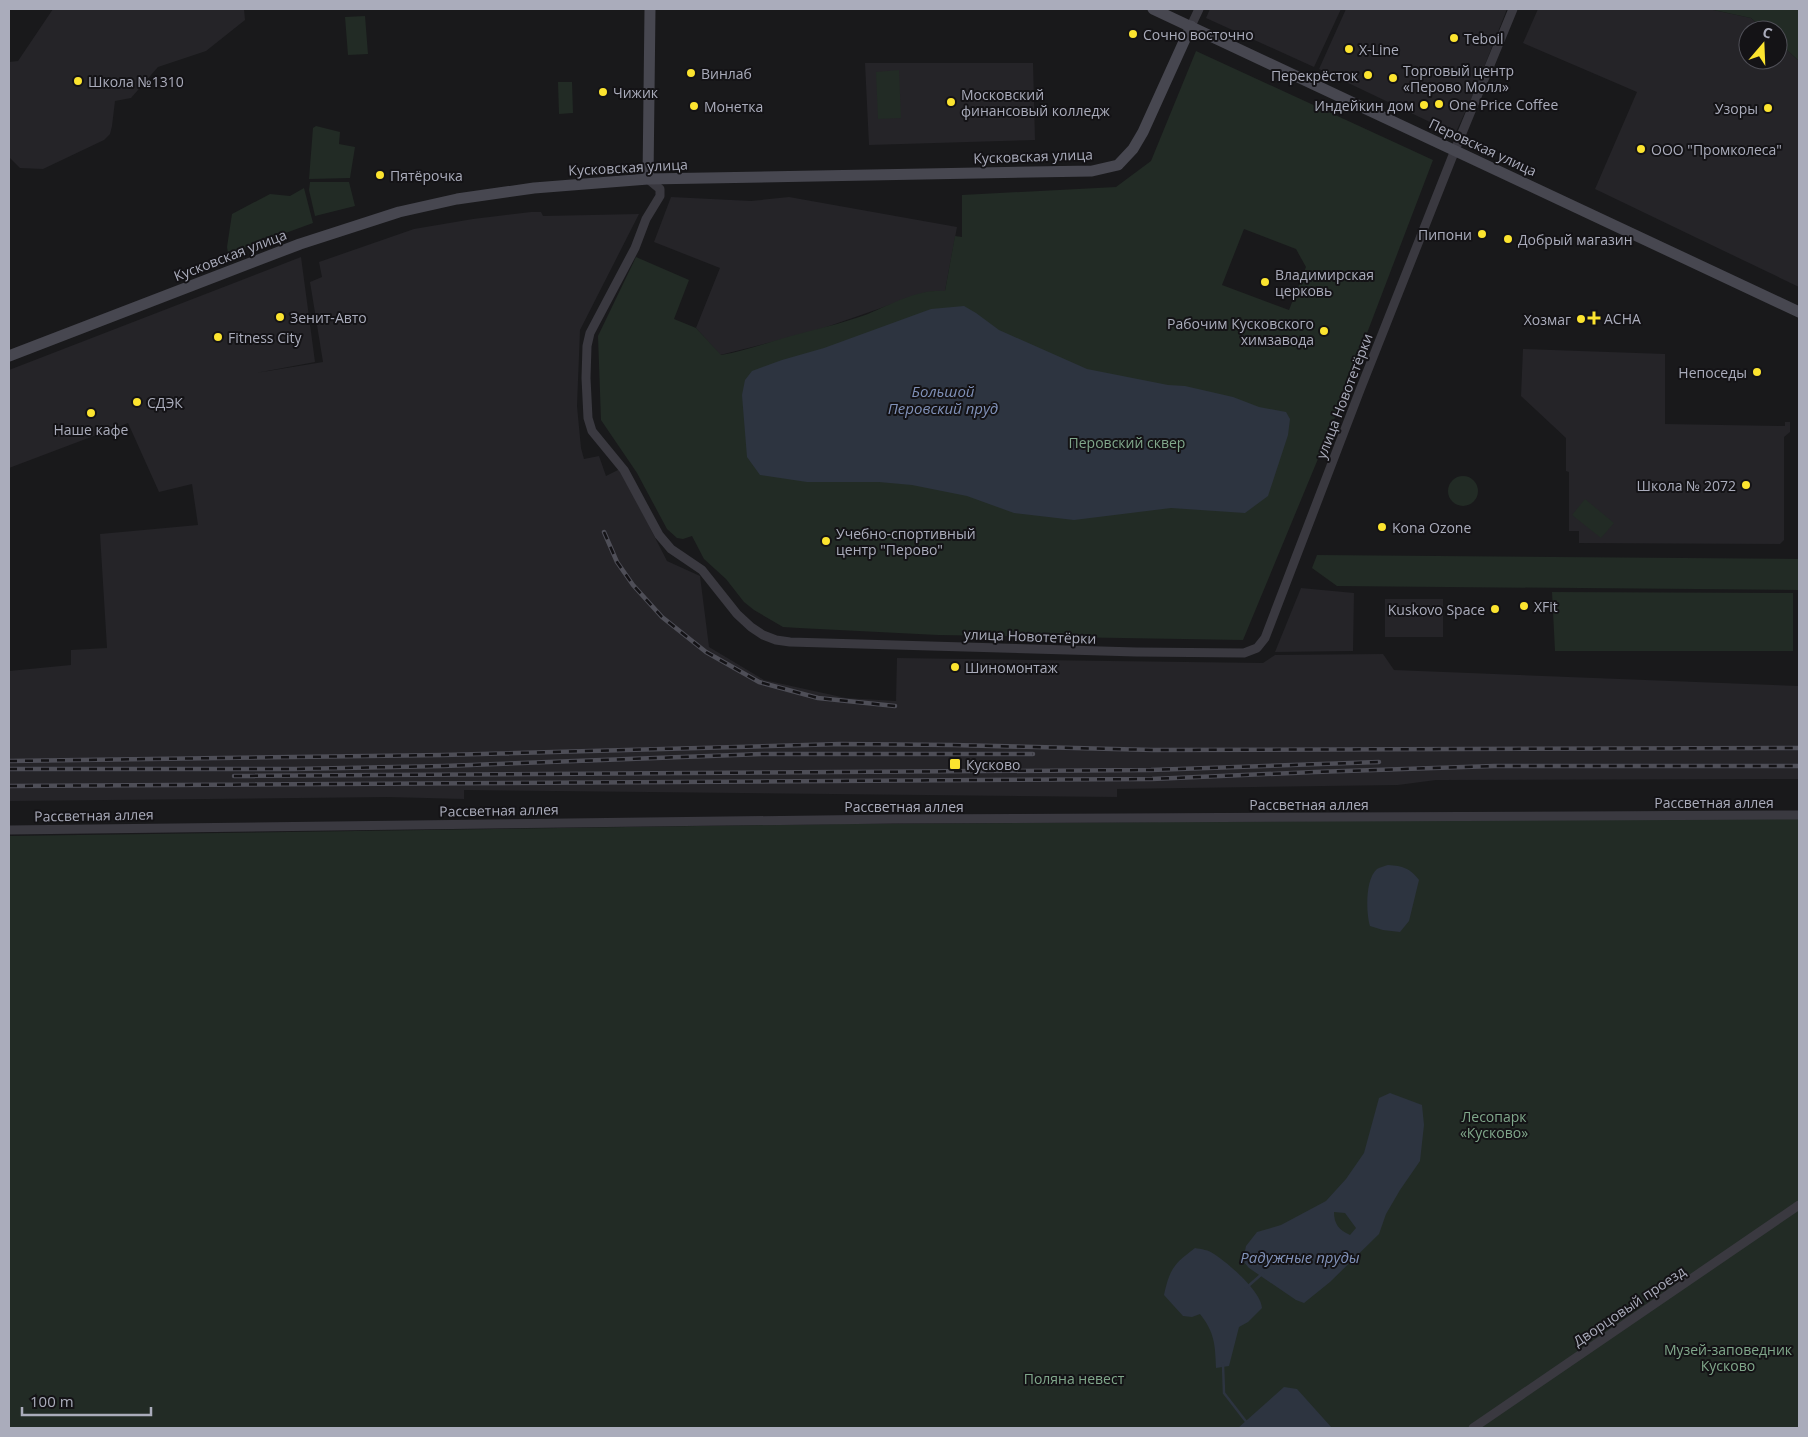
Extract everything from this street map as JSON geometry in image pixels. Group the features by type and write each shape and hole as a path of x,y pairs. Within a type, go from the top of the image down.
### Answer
{"street":[{"path":"648,179 650,9"},
{"name":"Перовская улица","path":"1153,9 1799,312"},
{"path":"1191,26 1199,9"},
{"name":"улица Новотетёрки","path":"648,179 660,189 660,196 646,219 635,248 590,334 587,346 588,418 592,431 624,470 664,543 702,570 737,614 751,627 776,640 790,642 1136,652 1244,653 1257,648 1265,638 1360,390 1513,9"},
{"name":"Кусковская улица","path":"9,356 300,244 410,209 457,199 534,188 648,179 1092,171 1118,165 1133,149 1143,132 1191,26"},
{"name":"Рассветная аллея","path":"9,830 904,819 1799,815"},
{"name":"Дворцовый проезд","path":"1473,1428 1799,1205"}],"shaded area":[{"name":"Школа №1310","path":"53,9 244,9 245,20 206,51 158,67 131,98 115,101 110,134 104,140 43,169 20,168 9,157 9,62 18,61"},
{"path":"1210,9 1341,9 1314,67 1206,18"},
{"path":"1346,9 1507,9 1473,95 1455,134 1319,69"},
{"path":"1538,9 1709,9 1751,18 1753,20 1738,20 1738,70 1788,70 1788,51 1799,61 1799,287 1595,189 1637,92 1523,43"},
{"name":"Московский финансовый колледж","path":"865,63 1033,63 1035,140 869,145"},
{"path":"671,197 751,201 789,197 957,227 945,291 924,293 815,331 720,355 696,328 720,268 654,242"},
{"path":"541,212 543,216 639,214 580,330 577,406 581,448 584,459 599,456 606,476 620,469 667,561 700,576 709,647 764,680 846,698 896,701 897,658 1263,663 1275,655 1383,654 1394,670 1799,686 1799,779 1436,780 1398,785 1117,789 1117,797 464,790 464,799 388,797 9,801 9,671 71,665 71,650 107,648 100,534 198,525 192,484 159,492 128,423 9,468 9,370 301,257 315,362 256,373 323,362 310,282 322,277 319,262 414,229"},
{"path":"1523,349 1665,354 1665,424 1785,426 1785,422 1790,422 1790,432 1784,437 1784,540 1780,544 1579,543 1579,531 1569,531 1569,472 1566,471 1566,438 1521,396"},
{"path":"1301,588 1354,593 1353,651 1275,652"},
{"path":"1385,599 1443,599 1443,637 1385,637"}],"green space":[{"path":"1709,9 1799,9 1799,61 1788,51 1788,20 1753,20"},
{"path":"365,16 368,54 348,55 345,17"},
{"name":"Перовский сквер","path":"1196,51 1433,160 1332,425 1243,640 938,635 783,627 744,602 726,579 704,559 692,536 683,539 677,538 667,529 637,473 601,420 598,336 636,257 689,280 674,319 696,328 721,355 729,354 858,318 925,292 945,291 955,236 962,237 962,195 1116,187 1151,161","holes":["1244,229 1296,249 1306,267 1289,310 1222,285"]},
{"path":"899,70 901,118 878,119 876,72"},
{"path":"558,82 572,82 573,113 559,114"},
{"path":"316,126 340,132 339,144 355,147 350,178 309,179 313,128"},
{"path":"310,182 349,182 355,206 315,216 309,190"},
{"path":"304,188 313,223 228,254 227,247 232,214 270,194 290,196"},
{"path":"1463,476 1474,480 1478,491 1474,502 1463,506 1452,502 1448,491 1452,480"},
{"path":"1585,499 1614,523 1601,538 1572,515"},
{"path":"1317,555 1799,559 1799,590 1337,586 1312,568"},
{"path":"1552,592 1793,593 1793,651 1555,651"},
{"name":"Лесопарк «Кусково»","path":"1799,818 1799,1428 9,1428 9,836 842,824"}],"water":[{"name":"Большой Перовский пруд","path":"964,306 999,330 1087,369 1168,385 1185,386 1233,397 1259,407 1286,412 1290,419 1288,435 1268,496 1245,513 1171,508 1074,520 1014,513 967,496 912,485 879,482 807,482 760,475 747,457 742,395 745,380 752,371 824,348 931,309"},
{"path":"1388,865 1406,868 1419,880 1409,921 1400,932 1370,926 1367,905 1370,880 1377,869"},
{"name":"Радужные пруды","path":"1390,1093 1422,1105 1424,1125 1420,1161 1386,1214 1379,1234 1330,1282 1304,1303 1296,1300 1249,1268 1243,1261 1246,1246 1257,1232 1281,1225 1326,1201 1346,1179 1364,1153 1379,1098","holes":["1334,1212 1345,1213 1356,1228 1350,1235 1340,1229 1335,1220"]},
{"name":"Радужные пруды","path":"1195,1248 1210,1252 1220,1258 1243,1278 1260,1301 1262,1308 1248,1322 1239,1327 1229,1366 1216,1368 1211,1333 1200,1314 1192,1317 1183,1316 1164,1295 1168,1279 1174,1267"},
{"path":"1284,1387 1297,1389 1332,1428 1238,1428"}],"waterway":[{"path":"1246,1288 1263,1273"},
{"path":"1223,1364 1224,1393 1251,1428"}],"railway":[{"path":"604,532 617,562 633,585 662,617 706,652 759,682 818,698 895,706"},
{"path":"9,761 443,755 841,744 1153,750 1799,748"},
{"path":"9,769 294,769 444,766 762,754 1033,754"},
{"path":"234,776 1151,770 1379,762"},
{"path":"9,786 1152,779 1494,766 1799,766"}],"place":[{"name":"Сочно восточно","path":"1133,34"},
{"name":"Teboil","path":"1454,38"},
{"name":"X-Line","path":"1349,49"},
{"name":"Винлаб","path":"691,73"},
{"name":"Перекрёсток","path":"1368,75"},
{"name":"Торговый центр «Перово Молл»","path":"1393,78"},
{"name":"Школа №1310","path":"78,81"},
{"name":"Чижик","path":"603,92"},
{"name":"Московский финансовый колледж","path":"951,102"},
{"name":"One Price Coffee","path":"1439,104"},
{"name":"Индейкин дом","path":"1424,105"},
{"name":"Монетка","path":"694,106"},
{"name":"Узоры","path":"1768,108"},
{"name":"ООО \"Промколеса\"","path":"1641,149"},
{"name":"Пятёрочка","path":"380,175"},
{"name":"Пипони","path":"1482,234"},
{"name":"Добрый магазин","path":"1508,239"},
{"name":"Владимирская церковь","path":"1265,282"},
{"name":"Зенит-Авто","path":"280,317"},
{"name":"АСНА","path":"1594,318"},
{"name":"Хозмаг","path":"1581,319"},
{"name":"Рабочим Кусковского химзавода","path":"1324,331"},
{"name":"Fitness City","path":"218,337"},
{"name":"Непоседы","path":"1757,372"},
{"name":"СДЭК","path":"137,402"},
{"name":"Наше кафе","path":"91,413"},
{"name":"Школа № 2072","path":"1746,485"},
{"name":"Kona Ozone","path":"1382,527"},
{"name":"Учебно-спортивный центр \"Перово\"","path":"826,541"},
{"name":"XFit","path":"1524,606"},
{"name":"Kuskovo Space","path":"1495,609"},
{"name":"Шиномонтаж","path":"955,667"},
{"name":"Кусково","path":"955,764"}],"park label":[{"name":"Музей-заповедник Кусково","path":"1728,1358"},
{"name":"Поляна невест","path":"1074,1378"}]}
